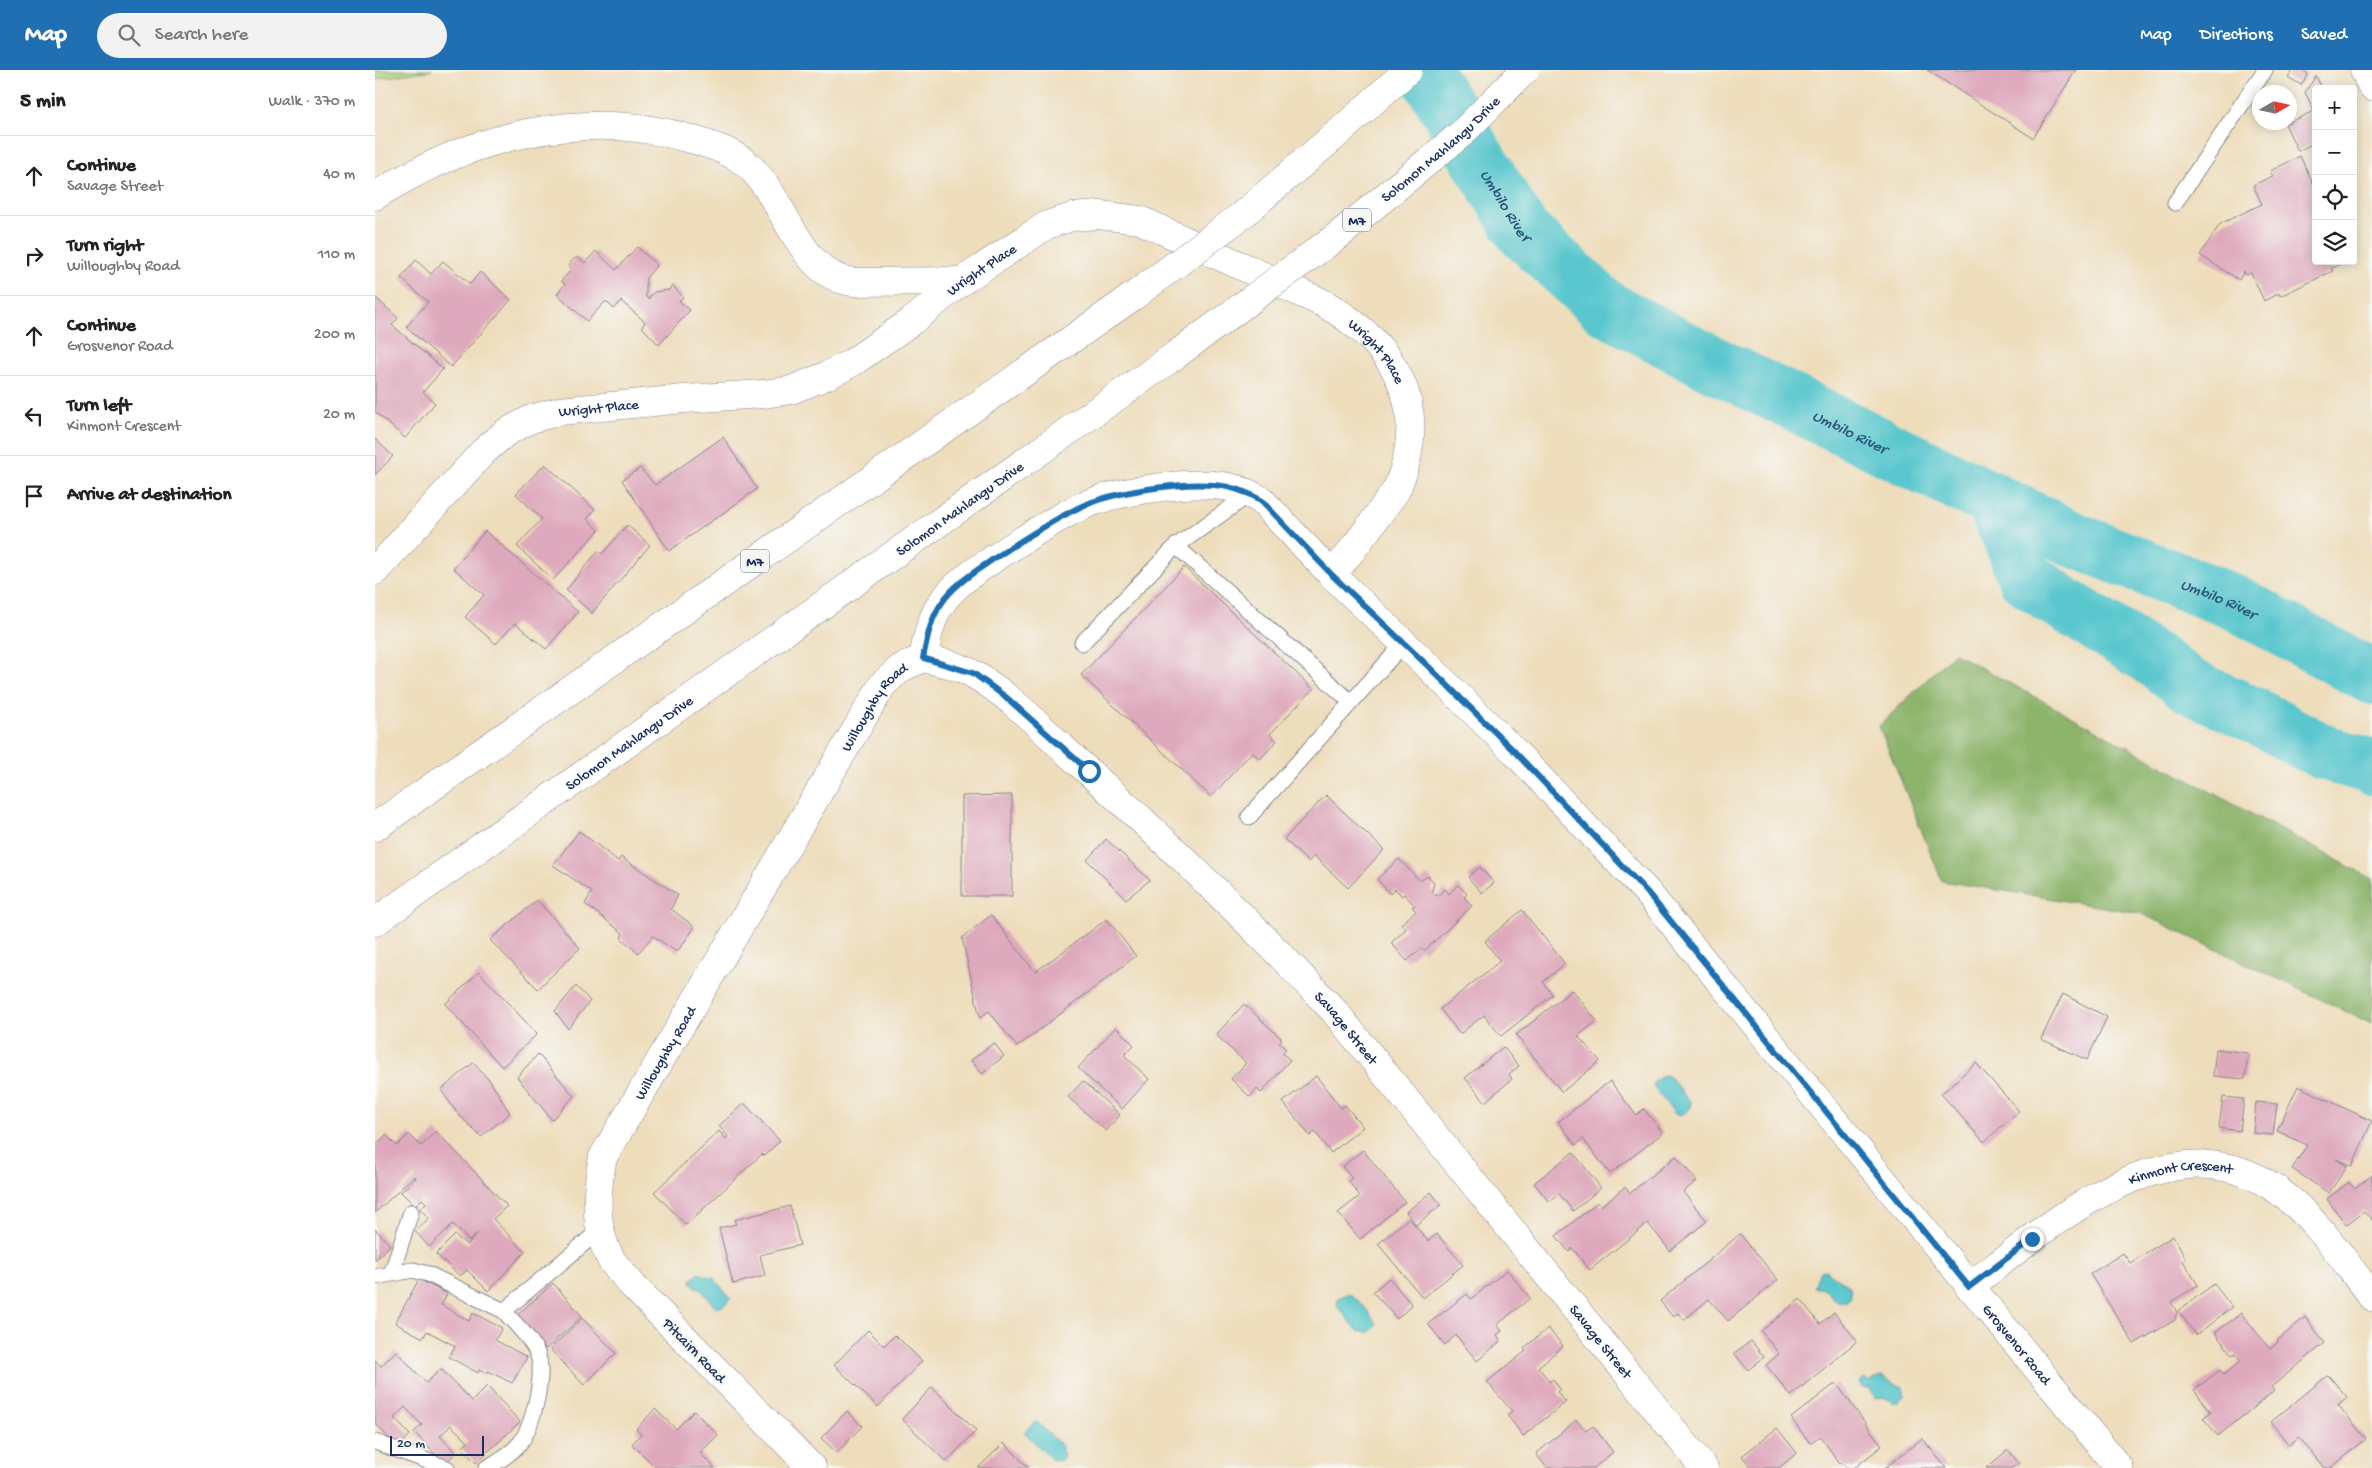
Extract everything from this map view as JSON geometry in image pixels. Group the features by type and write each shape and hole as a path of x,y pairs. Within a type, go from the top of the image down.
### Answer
{"main road":[{"name":"M7","path":"375,827 1135,295 1242,215 1339,133 1408,70"},
{"name":"Solomon Mahlangu Drive","path":"375,922 1177,354 1340,234 1461,134 1525,70"},
{"path":"2364,70 2372,87"},
{"path":"375,196 459,152 511,136 555,128 618,127 667,132 733,154 750,166 767,185 813,262 826,274 840,281 853,282 962,280"},
{"name":"Wright Place","path":"375,571 483,452 505,433 531,419 560,411 791,390 826,376 883,343 962,280 1047,226 1072,217 1099,214 1140,220 1325,304 1351,319 1371,337 1395,368 1407,396 1411,424 1408,454 1398,487 1368,530 1332,575"},
{"name":"Willoughby Road","path":"600,1224 598,1181 603,1157 883,684 901,668 923,658 931,622 941,604 956,586 1011,547 1082,506 1125,494 1171,486 1215,485 1250,494 1261,500 1332,575"},
{"name":"Grosvenor Road","path":"1332,575 1515,752 1647,892 2119,1468"},
{"name":"Savage Street","path":"923,658 973,673 1007,698 1108,789 1282,956 1335,1012 1704,1468"},
{"name":"Kinmont Crescent","path":"1969,1287 2079,1205 2120,1183 2164,1169 2204,1163 2239,1169 2259,1178 2281,1193 2316,1226 2372,1297"},
{"name":"Pitcairn Road","path":"600,1224 612,1260 632,1285 812,1468"}],"lane":[{"path":"2175,203 2265,70"},
{"path":"1082,643 1176,546 1250,494"},
{"path":"1176,546 1351,702"},
{"path":"1249,817 1404,643"},
{"path":"392,1272 411,1212"},
{"path":"503,1310 600,1224"},
{"path":"375,1277 392,1272 413,1270 428,1274 503,1310 537,1352 542,1366 529,1425 522,1441 511,1453 486,1468"},
{"path":"375,1442 447,1468"}],"green space":[{"path":"375,70 432,70 375,79"},
{"path":"1954,653 2372,879 2372,1024 2140,913 1942,881 1879,726"}],"water":[{"path":"1663,1075 1669,1076 1691,1103 1686,1112 1676,1115 1654,1088 1654,1082"},
{"path":"1825,1270 1850,1287 1851,1297 1845,1302 1837,1301 1823,1288 1814,1288 1820,1271"},
{"path":"700,1272 705,1276 713,1277 731,1299 721,1307 715,1307 699,1287 696,1287 690,1281"},
{"path":"1349,1293 1363,1305 1377,1324 1369,1333 1358,1331 1337,1306 1338,1298"},
{"path":"1882,1376 1894,1384 1904,1387 1904,1396 1899,1401 1894,1403 1884,1397 1876,1398 1871,1393 1870,1388 1862,1388 1859,1381 1864,1378 1870,1382"},
{"path":"1036,1421 1063,1447 1061,1450 1064,1453 1063,1458 1060,1461 1051,1459 1024,1432"}],"building":[{"path":"1927,70 2076,70 2033,138"},
{"path":"2293,70 2303,70 2308,74 2301,85 2288,77"},
{"path":"2316,76 2320,85 2312,85 2312,107 2305,92"},
{"path":"2312,112 2312,144 2298,151 2288,130 2297,130 2297,119"},
{"path":"2300,156 2312,181 2312,265 2339,265 2331,269 2333,271 2280,296 2279,293 2264,301 2251,273 2245,275 2244,271 2239,280 2200,255 2220,224 2262,204 2253,185 2273,176 2270,171"},
{"path":"637,247 657,265 646,278 646,297 648,299 654,292 669,290 672,285 683,297 679,301 690,310 659,345 642,327 645,322 621,301 614,309 606,301 587,321 557,294 565,284 561,281 571,270 569,264 575,258 579,258 585,263 596,251 616,270"},
{"path":"416,260 431,274 443,261 470,284 480,272 511,300 451,367 406,327 428,302 401,278"},
{"path":"375,297 398,318 392,325 443,369 423,392 435,403 405,438 375,412"},
{"path":"723,437 757,489 669,551 622,480 640,468 655,485"},
{"path":"375,439 393,456 375,475"},
{"path":"545,464 595,510 587,519 599,530 553,580 517,546 542,519 516,494"},
{"path":"627,525 650,545 592,613 566,590 598,551 602,554"},
{"path":"485,531 578,612 546,649 515,623 496,644 465,617 484,595 453,568"},
{"path":"1184,567 1313,689 1270,734 1277,741 1260,759 1252,752 1211,797 1081,675"},
{"path":"1012,795 1012,896 962,896 962,796"},
{"path":"1326,795 1384,850 1348,888 1314,856 1308,862 1284,839"},
{"path":"579,831 618,861 621,857 678,895 671,909 695,927 677,952 653,936 638,953 621,938 623,933 585,904 592,892 553,865"},
{"path":"1106,839 1150,880 1126,899 1087,860"},
{"path":"1399,859 1420,881 1428,876 1434,882 1432,891 1437,896 1445,889 1449,894 1458,885 1467,894 1464,897 1472,906 1424,951 1422,948 1407,961 1391,943 1406,929 1401,924 1416,911 1412,907 1415,906 1404,894 1402,896 1395,889 1390,894 1377,879"},
{"path":"1480,867 1494,883 1482,893 1468,877"},
{"path":"537,900 580,948 538,989 490,940"},
{"path":"1522,910 1565,964 1543,982 1553,995 1501,1036 1484,1015 1460,1034 1440,1009 1500,961 1485,941"},
{"path":"991,915 1035,972 1107,919 1136,956 1017,1047 989,1011 980,1018 962,938"},
{"path":"479,972 537,1034 502,1067 445,1004"},
{"path":"576,986 590,1001 568,1029 555,1011"},
{"path":"1572,990 1597,1021 1578,1036 1600,1061 1562,1092 1516,1035"},
{"path":"2063,994 2107,1017 2087,1060 2041,1039"},
{"path":"1244,1004 1282,1039 1279,1043 1286,1049 1282,1053 1290,1060 1261,1093 1257,1089 1250,1097 1231,1079 1246,1063 1216,1035"},
{"path":"1116,1027 1134,1045 1124,1055 1149,1079 1122,1109 1078,1068"},
{"path":"994,1043 1004,1056 982,1074 971,1060"},
{"path":"1503,1047 1519,1066 1509,1074 1512,1079 1485,1102 1465,1078"},
{"path":"2216,1049 2248,1053 2245,1079 2213,1076"},
{"path":"538,1054 574,1096 552,1120 517,1077"},
{"path":"473,1063 490,1081 510,1113 481,1137 457,1113 441,1090"},
{"path":"1976,1063 2019,1111 1984,1142 1941,1094"},
{"path":"1316,1076 1341,1108 1345,1105 1363,1127 1331,1153 1315,1132 1310,1136 1283,1102"},
{"path":"1083,1081 1120,1115 1106,1131 1068,1097"},
{"path":"1610,1081 1636,1115 1644,1109 1663,1133 1610,1174 1583,1139 1576,1145 1558,1122"},
{"path":"2298,1086 2372,1121 2352,1166 2336,1159 2347,1166 2329,1193 2292,1169 2307,1145 2277,1131"},
{"path":"2223,1097 2244,1099 2240,1131 2219,1128"},
{"path":"2256,1102 2277,1104 2273,1135 2253,1133"},
{"path":"744,1103 780,1141 764,1156 762,1154 686,1225 654,1192 719,1131 726,1139 728,1136 719,1126"},
{"path":"436,1131 507,1206 493,1219 525,1252 488,1291 467,1270 460,1276 436,1254 455,1235 467,1245 478,1233 469,1241 453,1224 429,1247 415,1231 429,1218 420,1209 426,1203 422,1199 415,1206 401,1192 416,1178 414,1176 375,1213 375,1146 386,1135 397,1146 409,1134 421,1146"},
{"path":"1363,1150 1405,1202 1360,1239 1338,1213 1360,1196 1348,1181 1352,1178 1342,1167"},
{"path":"1573,1152 1601,1188 1573,1211 1559,1194 1549,1202 1534,1183"},
{"path":"1676,1156 1697,1181 1683,1192 1707,1221 1670,1251 1648,1223 1590,1270 1572,1248 1569,1252 1556,1236 1598,1202 1601,1206 1625,1187 1630,1193"},
{"path":"2372,1175 2372,1220 2364,1211 2346,1225 2327,1199 2349,1182 2355,1189"},
{"path":"1431,1192 1441,1205 1416,1225 1406,1212"},
{"path":"790,1206 800,1245 760,1255 765,1276 733,1284 719,1228 736,1224 734,1220"},
{"path":"1409,1218 1428,1241 1437,1234 1463,1265 1423,1298 1378,1244"},
{"path":"375,1229 390,1245 375,1260"},
{"path":"1740,1234 1778,1280 1728,1321 1709,1299 1684,1320 1678,1313 1673,1317 1660,1301"},
{"path":"2173,1236 2186,1259 2183,1261 2198,1285 2171,1302 2177,1312 2175,1320 2134,1344 2090,1274 2123,1253 2130,1263"},
{"path":"1507,1270 1530,1298 1497,1325 1502,1331 1497,1335 1501,1341 1477,1361 1456,1335 1445,1345 1428,1324 1467,1294 1471,1299"},
{"path":"1389,1278 1412,1305 1397,1319 1373,1292"},
{"path":"419,1279 447,1294 441,1305 469,1321 473,1313 502,1328 495,1340 527,1357 512,1383 488,1371 487,1374 479,1370 478,1373 449,1357 455,1346 427,1331 423,1338 395,1323"},
{"path":"553,1283 582,1316 546,1349 516,1316"},
{"path":"2214,1284 2232,1307 2196,1335 2178,1311"},
{"path":"1800,1299 1820,1324 1834,1312 1857,1341 1791,1396 1766,1365 1779,1354 1761,1331"},
{"path":"2241,1313 2270,1349 2305,1317 2325,1343 2271,1387 2274,1391 2218,1436 2203,1418 2211,1412 2194,1390 2220,1370 2224,1375 2241,1361 2235,1353 2232,1355 2215,1333"},
{"path":"582,1318 616,1353 584,1385 550,1349"},
{"path":"1548,1328 1563,1346 1538,1367 1550,1382 1553,1379 1560,1389 1557,1392 1566,1402 1523,1436 1507,1415 1512,1411 1487,1382 1526,1351 1524,1348"},
{"path":"868,1330 884,1346 895,1335 922,1361 878,1407 834,1365"},
{"path":"1751,1341 1764,1357 1748,1370 1734,1353"},
{"path":"396,1351 426,1383 441,1369 472,1401 487,1386 520,1422 476,1463 462,1448 468,1442 451,1425 440,1436 456,1453 444,1464 414,1432 422,1425 405,1407 394,1418 410,1435 398,1448 375,1423 375,1360 381,1366"},
{"path":"2328,1375 2347,1397 2338,1405 2366,1439 2331,1468 2324,1468 2299,1437 2289,1445 2271,1422"},
{"path":"1836,1383 1882,1446 1854,1468 1846,1468 1842,1463 1840,1464 1820,1436 1810,1443 1791,1418"},
{"path":"932,1387 976,1431 946,1462 902,1419"},
{"path":"655,1409 676,1429 694,1411 718,1435 700,1453 715,1468 656,1468 632,1444 641,1434 636,1429"},
{"path":"847,1411 862,1426 837,1453 821,1438"},
{"path":"1576,1420 1586,1431 1593,1426 1613,1452 1594,1468 1547,1468 1536,1454"},
{"path":"1777,1428 1797,1453 1779,1468 1752,1468 1742,1456"},
{"path":"1922,1438 1946,1468 1885,1468 1914,1445"},
{"path":"1004,1443 1029,1468 978,1468"},
{"path":"2008,1450 2019,1463 2012,1468 1986,1468"}],"waterway":[{"name":"Umbilo River","path":"1424,70 1523,232 1606,308 1701,358 2075,540 2236,603 2372,677"},
{"path":"1992,499 2008,532 2025,577 2059,601 2152,658 2190,686 2254,715 2323,752 2372,767"}],"route":[{"path":"1089,771 1007,698 973,673 949,664 923,658 931,622 941,604 956,586 973,573 1011,547 1082,506 1125,494 1171,486 1215,485 1250,494 1261,500 1332,575 1515,752 1647,892 1969,1287 2032,1239"}]}
